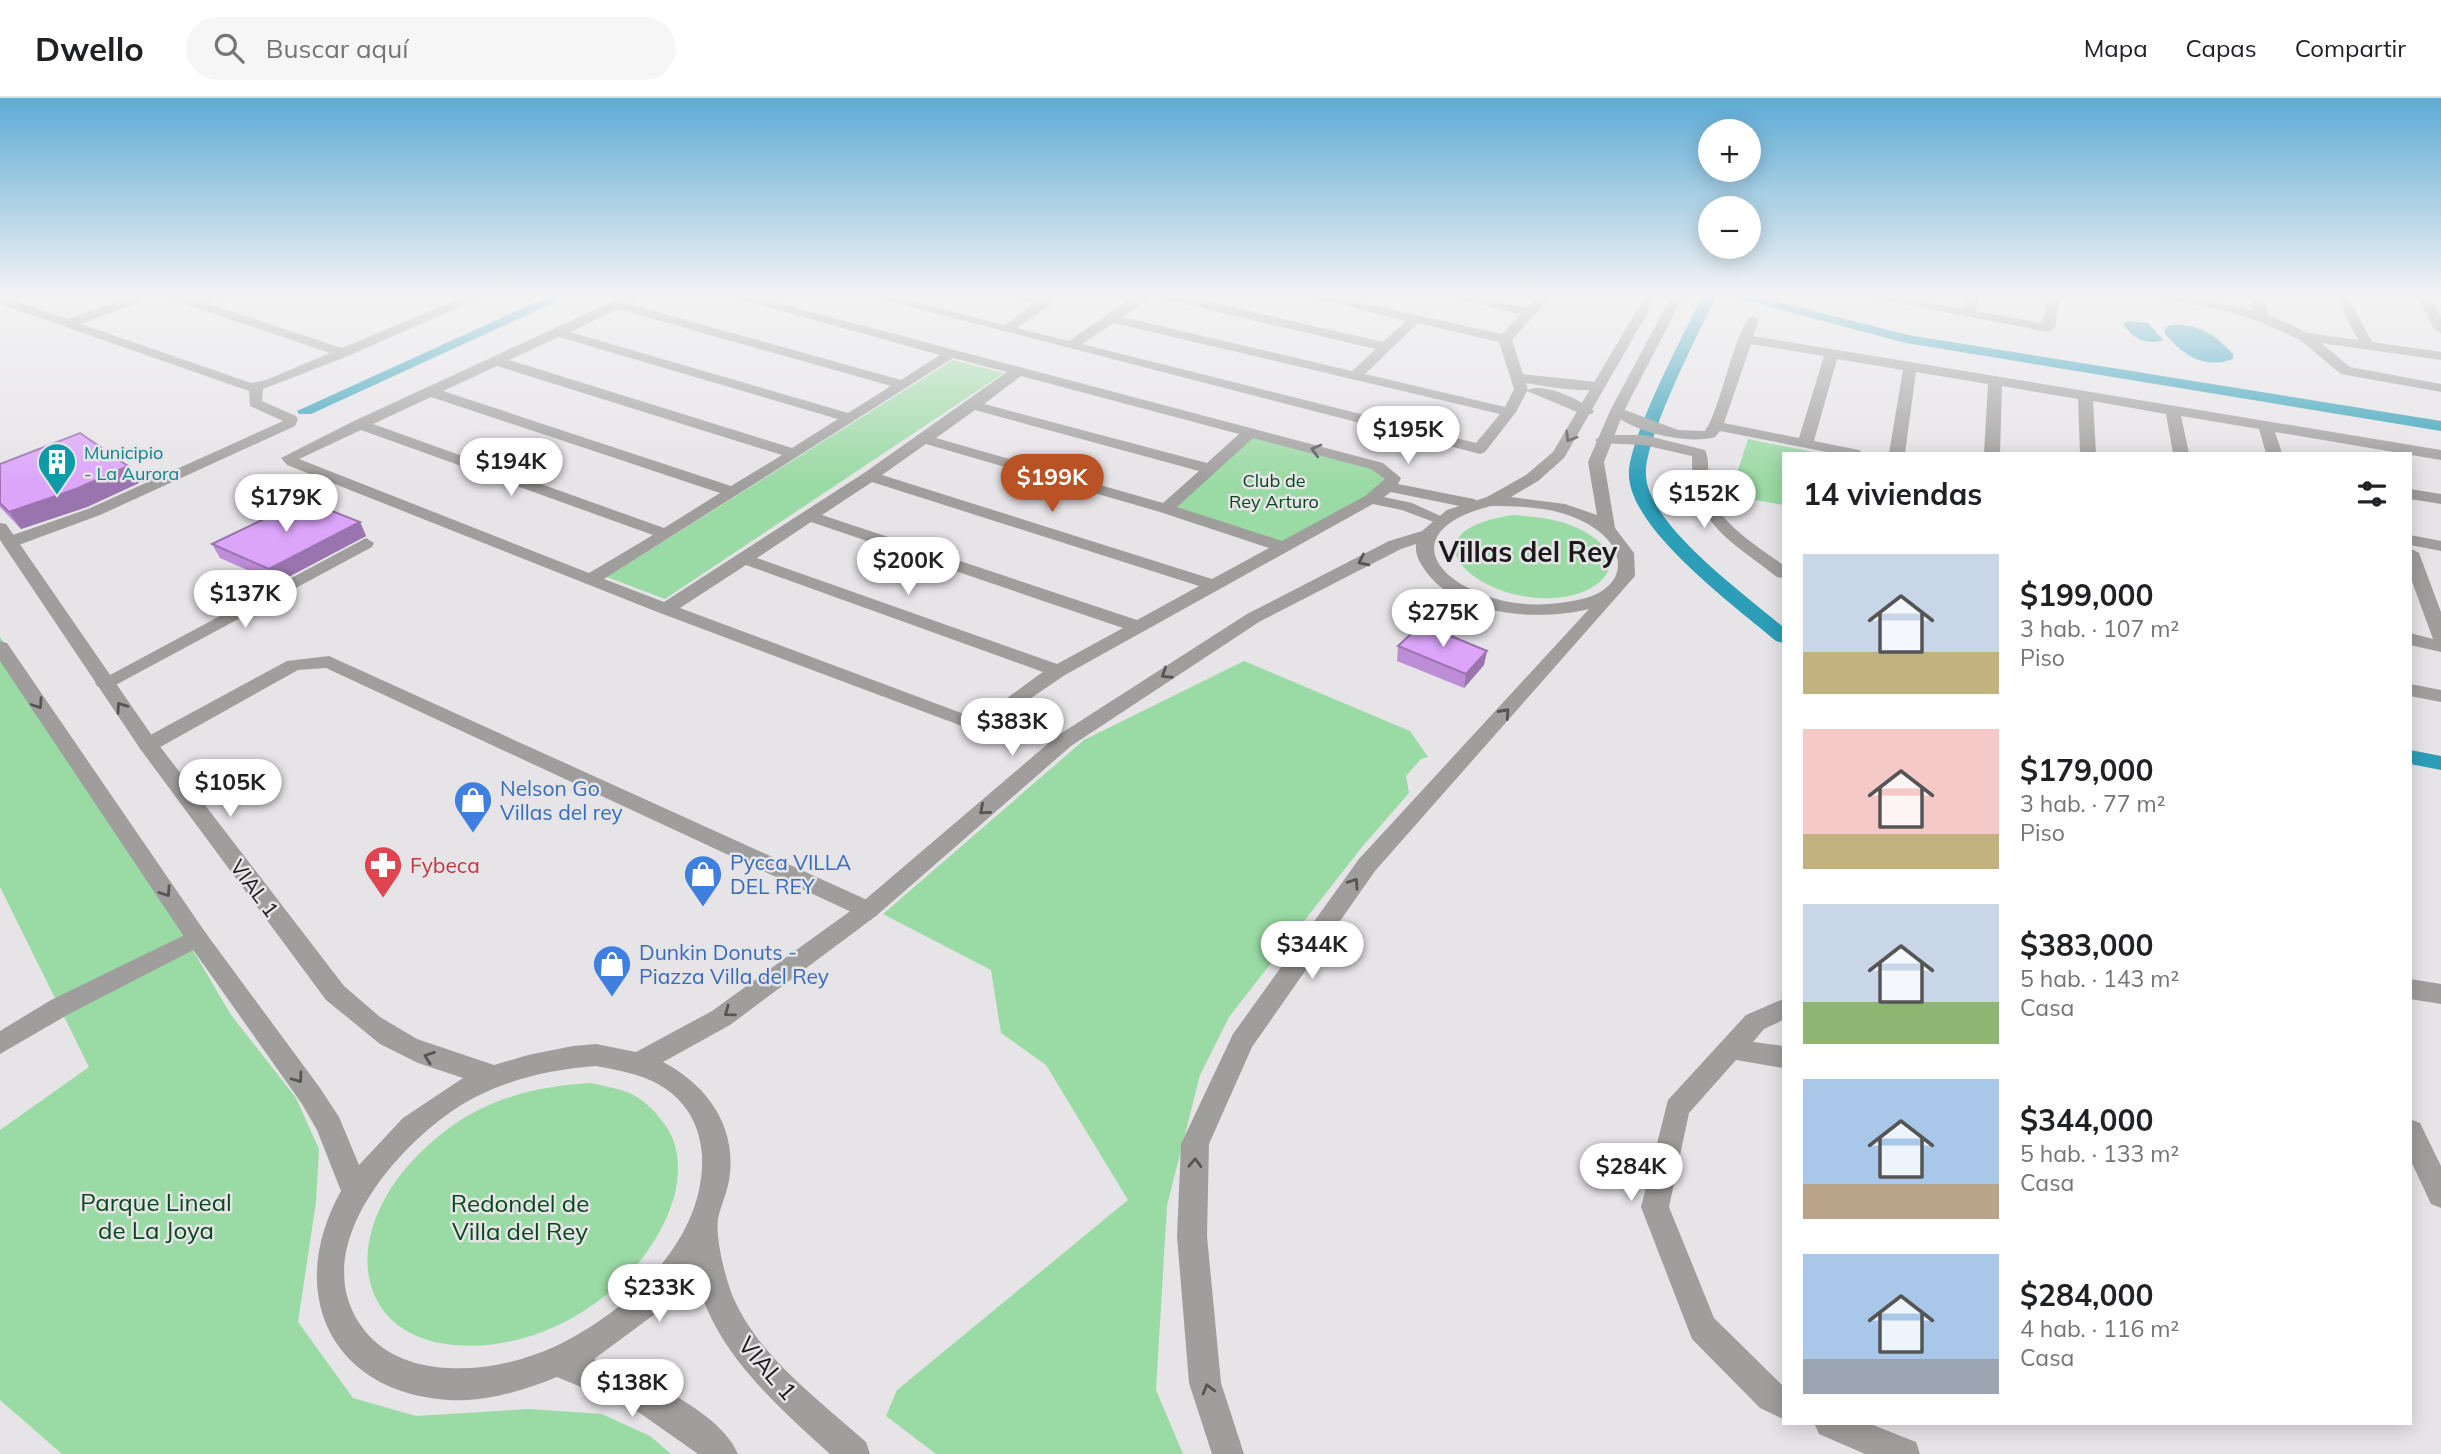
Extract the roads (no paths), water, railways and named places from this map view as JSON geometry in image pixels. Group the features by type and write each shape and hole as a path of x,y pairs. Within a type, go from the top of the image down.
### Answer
{"street":[{"path":"160,356 245,386 256,386 334,356"},
{"path":"506,356 289,458 292,462 666,609 961,720 982,720 996,713 1058,671 1371,499 1389,486 1394,478 1377,466 958,356"},
{"path":"640,356 850,418"},
{"path":"800,356 903,385"},
{"path":"591,579 947,356"},
{"path":"1116,356 1480,449 1508,412 1520,383 1511,356"},
{"path":"1272,356 1508,412"},
{"path":"1355,376 1376,356"},
{"path":"642,1062 721,1018 868,910 1064,741 1253,618 1532,478 1559,455 1617,356"},
{"path":"1607,529 1596,462 1603,440 1646,356"},
{"path":"1617,411 1648,426 1706,437 1716,426 1738,356"},
{"path":"1805,444 1831,356"},
{"path":"1847,356 2265,425 2368,448 2410,452"},
{"path":"2328,356 2346,371 2441,388"},
{"path":"496,361 794,453"},
{"path":"1897,452 1910,366"},
{"path":"666,609 870,476 1017,372"},
{"path":"1992,452 1995,380"},
{"path":"1520,383 1600,385"},
{"path":"1520,383 1587,411"},
{"path":"5,535 94,512 290,423 290,419 255,403 256,386"},
{"path":"430,392 733,492"},
{"path":"2085,395 2088,452"},
{"path":"973,404 1210,469"},
{"path":"2172,409 2180,452"},
{"path":"359,424 666,534"},
{"path":"2265,425 2274,452"},
{"path":"1716,426 1849,452"},
{"path":"1166,509 1250,432"},
{"path":"924,439 1166,509 1283,547"},
{"path":"1603,440 1644,440 1700,453 1699,475 1705,501 1727,529 1779,566"},
{"path":"2412,452 2441,455"},
{"path":"870,476 1212,585"},
{"path":"1228,1454 1205,1382 1192,1237 1195,1144 1242,1041 1367,865 1627,576 1628,560 1621,544 1607,529 1583,516 1554,506 1522,501 1482,503 1415,494 1389,486"},
{"path":"2412,494 2441,499"},
{"path":"1371,499 1406,506 1432,527"},
{"path":"809,516 1137,626"},
{"path":"1432,527 1425,553 1436,572 1457,589 1489,602 1524,609 1561,609 1593,602 1616,590"},
{"name":"VIAL 1","path":"5,535 104,683 335,993 391,1040 417,1053 495,1076"},
{"path":"2412,540 2441,546"},
{"path":"104,683 366,543"},
{"path":"2412,557 2432,592 2441,637"},
{"path":"744,559 1058,671"},
{"path":"2412,639 2441,646"},
{"path":"0,648 197,938 311,1096 329,1125 356,1193"},
{"path":"149,745 294,665 329,662 868,910"},
{"path":"2412,690 2441,696"},
{"path":"0,1044 60,1007 197,938"},
{"path":"2412,989 2441,994"},
{"path":"1782,1009 1755,1022 1677,1108 1655,1207 1703,1328 1771,1397 1782,1402"},
{"path":"1730,1049 1782,1057"},
{"path":"596,1055 642,1062 673,1076 686,1086 709,1120 716,1144 717,1162 716,1181 704,1222 681,1262 648,1300 606,1334 557,1361 507,1378 458,1384 435,1383 394,1373 361,1352 340,1324 330,1289 330,1270 338,1231 356,1193 387,1151 448,1100 520,1066 572,1056 596,1055"},
{"path":"2412,1135 2441,1195"},
{"name":"VIAL 1","path":"704,1222 712,1280 722,1307 737,1334 788,1393 854,1454"},
{"path":"557,1361 649,1398 676,1414 722,1454"},
{"path":"1835,1425 1904,1454"}],"water":[{"path":"2191,356 2233,356 2233,359 2212,363"}],"waterway":[{"path":"305,411 427,356"},
{"path":"1680,356 1641,456 1637,477 1642,496 1655,518 1674,540 1721,585 1782,636"},
{"path":"2012,356 2441,426"},
{"path":"2412,757 2441,763"}],"place":[{"name":"Municipio - La Aurora","path":"57,496"},
{"name":"Nelson Go Villas del rey","path":"473,834"},
{"name":"Fybeca","path":"383,899"},
{"name":"Pycca VILLA DEL REY","path":"703,908"},
{"name":"Dunkin Donuts - Piazza Villa del Rey","path":"612,998"}],"district":[{"name":"Villas del Rey","path":"1528,551"}],"park label":[{"name":"Club de Rey Arturo","path":"1274,490"},
{"name":"Parque Lineal de La Joya","path":"156,1216"},
{"name":"Redondel de Villa del Rey","path":"520,1217"}]}
